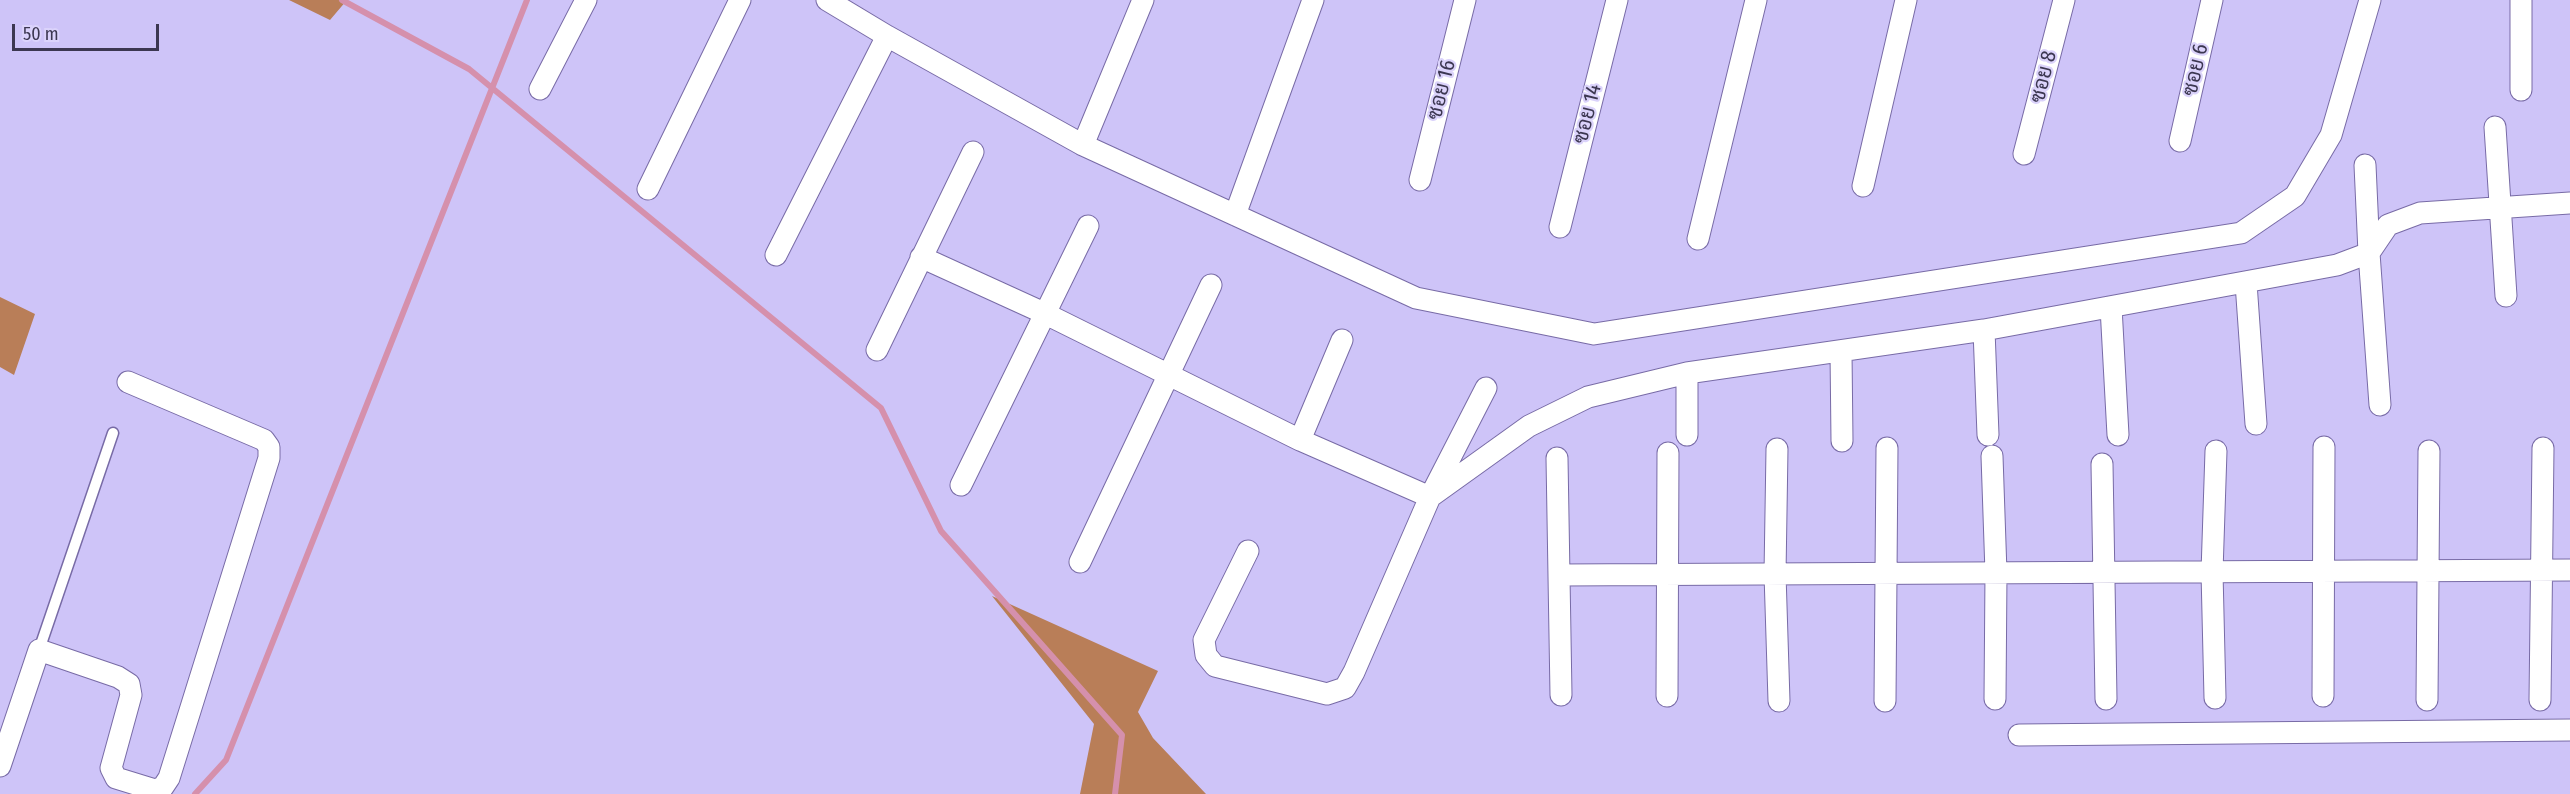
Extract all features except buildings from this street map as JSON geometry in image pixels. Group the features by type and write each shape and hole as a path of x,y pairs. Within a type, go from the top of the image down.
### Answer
{"street":[{"path":"540,89 586,0"},
{"path":"648,189 740,0"},
{"path":"827,0 1083,145 1416,298 1594,334 2241,233 2295,196 2331,135 2370,0"},
{"path":"1083,145 1143,0"},
{"path":"1235,215 1313,0"},
{"name":"ซอย 16","path":"1420,180 1465,0"},
{"name":"ซอย 14","path":"1560,227 1617,0"},
{"path":"1698,239 1756,0"},
{"path":"1863,186 1906,0"},
{"name":"ซอย 8","path":"2024,154 2064,0"},
{"name":"ซอย 6","path":"2180,141 2212,0"},
{"path":"2521,0 2521,90"},
{"path":"776,255 887,36"},
{"path":"2496,127 2506,296"},
{"path":"877,350 973,152"},
{"path":"2365,165 2368,253 2380,405"},
{"path":"1430,497 1539,421 1588,398 1687,373 1984,330 2337,265 2368,253 2388,225 2420,213 2570,204"},
{"path":"962,485 1088,226"},
{"path":"921,257 1046,314 1300,440 1430,497"},
{"path":"2246,283 2256,424"},
{"path":"1080,562 1211,285"},
{"path":"2111,307 2118,435"},
{"path":"1984,330 1988,435"},
{"path":"1300,440 1342,340"},
{"path":"1841,352 1842,441"},
{"path":"1687,373 1687,435"},
{"path":"0,766 39,650 118,677 129,684 131,695 112,756 111,768 116,778 155,790 164,787 169,778 266,469 269,447 264,440 128,382"},
{"path":"1248,551 1204,640 1206,655 1215,666 1327,694 1345,688 1430,497 1486,388"},
{"path":"2323,696 2324,447"},
{"path":"1885,701 1887,448"},
{"path":"2540,700 2543,448"},
{"path":"1777,449 1775,574 1779,701"},
{"path":"2215,698 2212,572 2216,451"},
{"path":"2427,700 2429,451"},
{"path":"1667,696 1668,453"},
{"path":"1992,456 1996,573 1995,699"},
{"path":"1557,458 1561,695"},
{"path":"2102,464 2106,699"},
{"path":"1560,575 2570,570"},
{"path":"2019,735 2570,730"}],"lane":[{"path":"39,650 113,433"}],"shaded area":[{"path":"289,0 347,0 330,20"},
{"path":"0,297 35,314 14,375 0,367"},
{"path":"992,596 1158,671 1138,712 1153,738 1206,794 1080,794 1094,724"}],"waterway":[{"path":"342,0 469,69 881,408 941,531 1122,735 1115,794"},
{"path":"195,794 226,760 527,0"}]}
